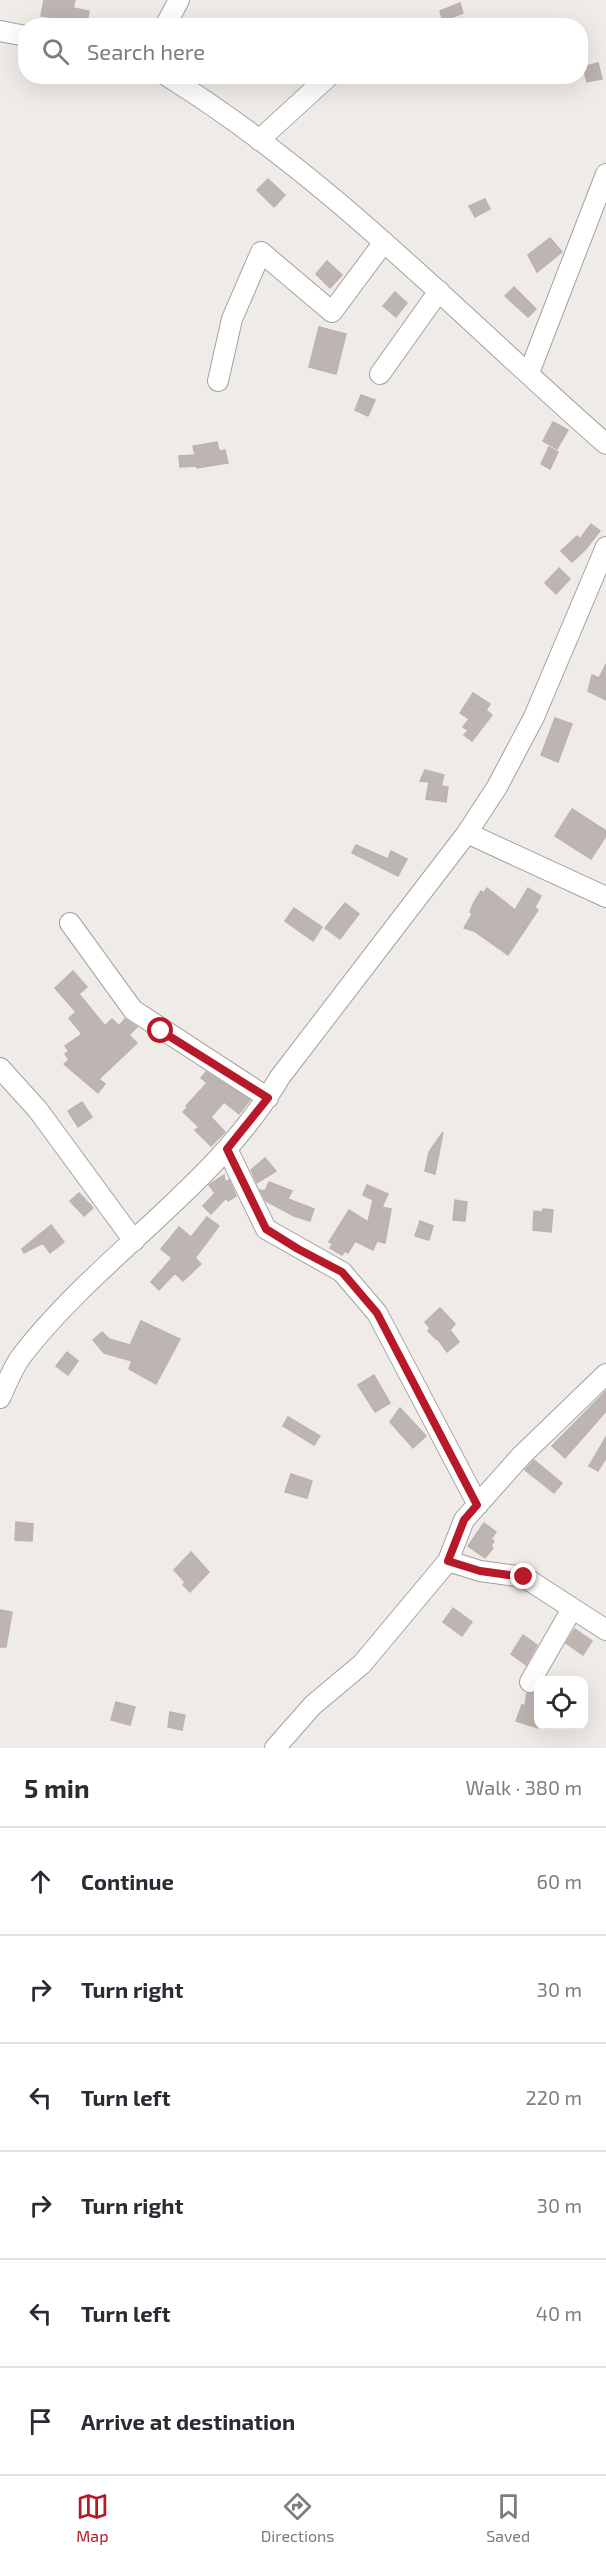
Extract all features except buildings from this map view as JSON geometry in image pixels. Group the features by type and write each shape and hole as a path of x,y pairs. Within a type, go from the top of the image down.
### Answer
{"street":[{"path":"169,18 179,0"},
{"path":"0,31 18,34"},
{"path":"180,84 219,108 349,210 606,444"},
{"path":"259,140 320,84"},
{"path":"529,373 606,174"},
{"path":"218,381 232,319 261,252 332,312 384,242"},
{"path":"380,374 439,291"},
{"path":"0,1398 22,1355 71,1301 227,1149 268,1098 280,1077 467,833 497,787 534,717 606,547"},
{"path":"467,833 606,897"},
{"path":"70,923 133,1010 268,1098"},
{"path":"0,1068 38,1110 134,1241"},
{"path":"227,1149 266,1229 342,1272 377,1313 477,1505"},
{"path":"275,1748 313,1705 362,1664 448,1561 464,1520 477,1505 521,1456 606,1374"},
{"path":"448,1561 480,1571 524,1577 606,1630"},
{"path":"530,1682 572,1609"}],"route":[{"path":"161,1031 268,1098 227,1149 266,1229 342,1272 377,1313 477,1505 464,1520 448,1561 480,1571 524,1577"}]}
